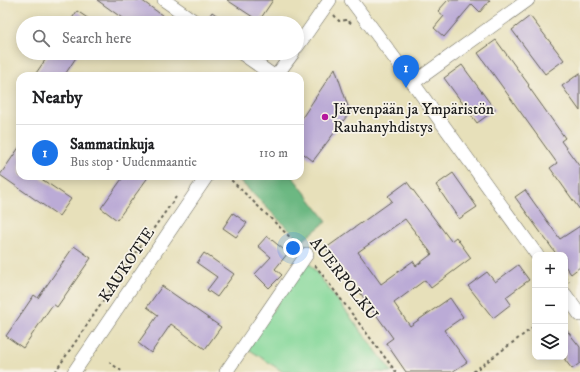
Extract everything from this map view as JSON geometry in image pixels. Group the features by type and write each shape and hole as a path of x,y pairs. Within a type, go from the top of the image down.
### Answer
{"street":[{"path":"164,0 187,16"},
{"path":"304,37 330,0"},
{"path":"350,0 413,83 535,252"},
{"path":"413,83 528,0"},
{"path":"251,60 269,72"},
{"path":"278,72 288,60"},
{"name":"KAUKOTIE","path":"74,372 204,180"},
{"path":"226,372 307,254"},
{"path":"568,298 580,315"}],"path":[{"name":"AUERPOLKU","path":"231,180 307,254 396,372"},
{"path":"55,372 177,195"},
{"path":"473,372 532,328"},
{"path":"108,362 123,372"}],"green space":[{"path":"239,180 295,180 327,221 301,242"},
{"path":"307,260 392,372 283,372 247,348"}],"building":[{"path":"97,0 141,0 163,16 119,16"},
{"path":"227,0 273,0 262,16 251,16"},
{"path":"448,0 490,0 480,12 472,4 444,37 434,28 444,16 438,11"},
{"path":"77,11 84,16 74,16"},
{"path":"212,12 218,16 209,16"},
{"path":"530,16 564,60 545,74 512,30"},
{"path":"496,40 565,138 561,141 580,167 580,210 550,168 557,163 478,53"},
{"path":"45,60 74,60 67,72 37,72"},
{"path":"462,65 495,110 477,123 444,78"},
{"name":"Järvenpään ja Ympäristön Rauhanyhdistys","path":"335,68 350,112 313,161 304,154 304,115"},
{"path":"580,73 580,111 562,86"},
{"path":"16,152 16,180 43,180 71,199 59,216 0,175"},
{"path":"453,173 477,207 459,219 436,185"},
{"path":"121,180 146,180 117,220 101,208"},
{"path":"407,182 451,241 456,237 471,258 431,288 425,280 394,303 410,326 450,298 463,317 444,330 467,362 452,372 406,372 386,343 393,338 326,248 392,201 388,196","holes":["405,219 432,254 416,266 413,261 381,284 358,252"]},
{"path":"525,190 560,239 580,226 580,267 571,274 568,270 568,252 555,252 515,197"},
{"path":"233,213 247,223 236,237 223,228"},
{"path":"267,236 288,253 275,269 282,275 269,288 255,274 271,257 258,246"},
{"path":"74,246 91,258 57,307 53,304 23,348 6,336 34,295 38,298"},
{"path":"204,253 234,274 217,297 207,290 217,277 197,263"},
{"path":"518,265 529,280 506,297 511,304 493,318 468,286 487,272 495,282"},
{"path":"162,286 221,327 205,349 171,324 151,353 138,343 158,315 147,307"},
{"path":"568,332 580,347 580,363 572,369 565,360 568,360"}],"place":[{"name":"Sammatinkuja","path":"406,88"},
{"name":"Järvenpään ja Ympäristön Rauhanyhdistys","path":"325,117"}]}
